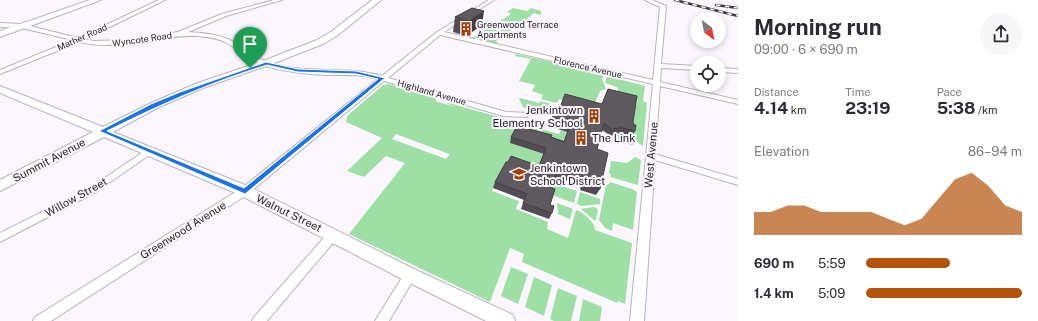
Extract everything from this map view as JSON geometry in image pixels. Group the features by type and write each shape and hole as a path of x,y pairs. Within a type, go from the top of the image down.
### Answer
{"street":[{"path":"0,34 97,0"},
{"name":"Mather Road","path":"0,72 78,40 164,0"},
{"name":"Wyncote Road","path":"0,25 22,26 93,43 117,44 179,34 224,15 280,0"},
{"name":"Summit Avenue","path":"0,186 102,131 153,106 223,77 266,63 320,42 335,33 377,0"},
{"name":"Greenwood Avenue","path":"40,321 245,191 439,33 492,0"},
{"name":"West Avenue","path":"636,321 663,6 647,0"},
{"name":"Florence Avenue","path":"439,33 738,102"},
{"name":"Highland Avenue","path":"179,34 218,38 229,42 249,56 266,63 298,71 356,73 382,78 506,114 524,115"},
{"path":"659,66 690,68"},
{"path":"726,70 738,71"},
{"name":"Walnut Street","path":"0,89 245,191 410,275 506,321"},
{"name":"Willow Street","path":"0,238 93,190 148,151"},
{"path":"651,156 738,182"},
{"path":"259,321 334,235"},
{"path":"382,321 410,275"}],"green space":[{"path":"513,8 527,11 531,8 541,11 541,15 534,13 515,28 502,35 496,41 499,44 472,38 490,26 479,22 479,20 495,24 511,14 507,12"},
{"path":"516,54 604,74 602,79 606,89 600,91 595,103 579,98 572,102 559,99 557,103 541,99 543,95 532,91 535,85 519,81 531,59 515,56"},
{"path":"607,76 645,86 643,101 647,103 643,146 636,141 635,144 631,145 621,139 610,136 616,133 631,137 630,131 634,105 636,106 638,100 620,95 617,87 605,83"},
{"path":"388,84 438,98 435,101 455,107 448,104 449,103 559,134 561,130 567,132 562,146 510,143 544,154 536,172 497,180 492,191 519,201 516,209 548,222 547,229 568,238 576,210 588,218 593,224 595,230 632,243 625,304 618,301 617,303 522,262 524,254 510,248 490,302 349,234 405,163 386,156 364,177 347,171 382,138 346,122 347,116 383,85","holes":["396,134 449,154 446,159 392,139"]},
{"path":"519,99 539,103 540,101 551,104 548,111 538,113 523,107"},
{"path":"635,157 641,160 638,185 610,177 611,174 609,173 611,161 627,163"},
{"path":"550,182 577,191 574,203 552,195"},
{"path":"610,182 637,192 633,230 613,223 612,231 605,228 599,220 606,185"},
{"path":"580,192 600,199 600,204 582,206 577,204"},
{"path":"557,203 573,209 570,219 558,214"},
{"path":"594,207 598,209 596,220 581,209"},
{"path":"511,267 528,274 518,304 501,296"},
{"path":"534,277 552,285 544,316 525,307"},
{"path":"558,288 577,296 571,321 554,321 550,319"},
{"path":"583,299 602,307 600,321 579,321"}],"building":[{"path":"472,8 484,11 469,21 455,17"},
{"path":"608,89 637,96 633,122 634,125 636,125 635,131 619,127 617,129 614,128 614,131 604,123 597,149 608,153 600,189 583,184 584,179 558,171 552,188 555,189 550,205 554,206 552,213 523,203 527,194 495,182 511,156 539,166 546,148 511,137 517,126 552,135 551,137 564,142 570,126 551,120 555,112 558,113 565,94 602,104"}],"railway":[{"path":"675,0 738,16"},
{"path":"716,5 738,8"}],"place":[{"name":"Greenwood Terrace Apartments","path":"466,29"},
{"name":"Jenkintown Elementry School","path":"594,116"},
{"name":"The Link","path":"581,138"},
{"name":"Jenkintown School District","path":"519,174"}],"route":[{"path":"266,63 298,71 356,73 382,78 245,191 102,131 182,93 250,68 266,63"}]}
